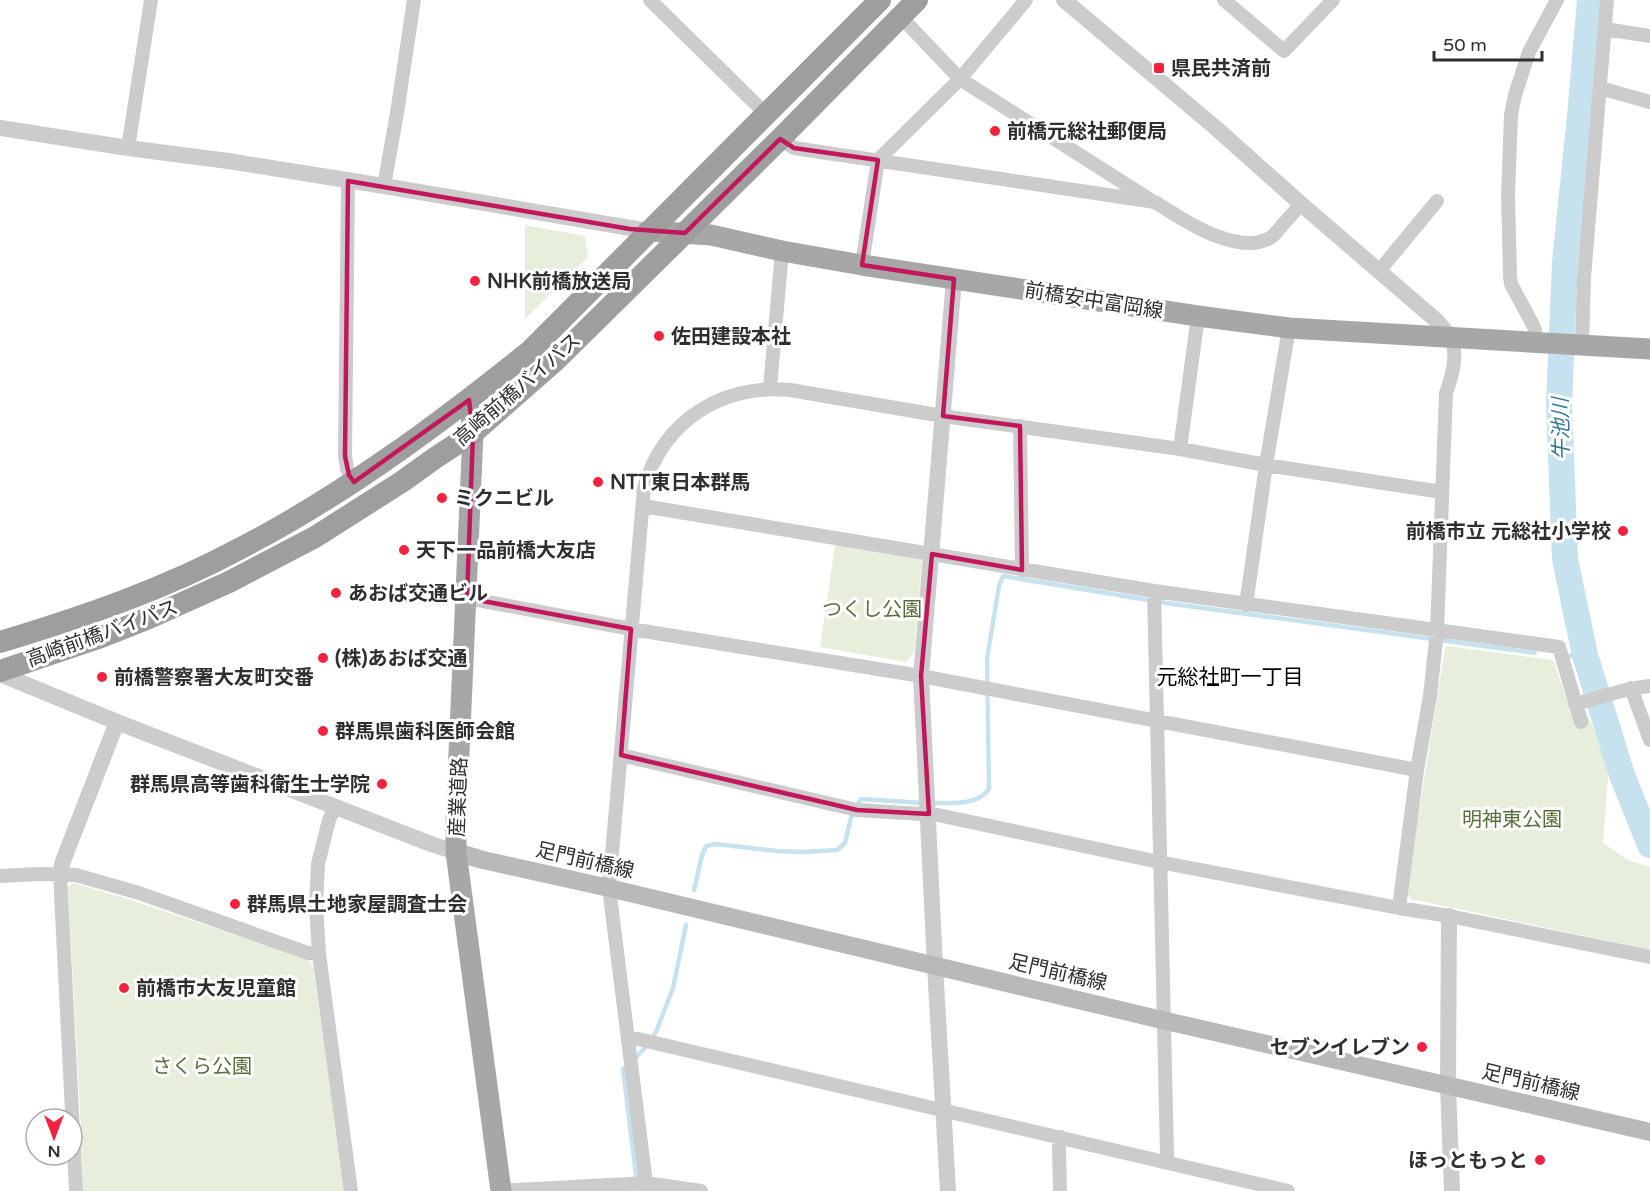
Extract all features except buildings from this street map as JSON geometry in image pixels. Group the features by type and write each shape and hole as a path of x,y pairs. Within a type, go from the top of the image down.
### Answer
{"highway":[{"name":"高崎前橋バイパス","path":"0,642 97,611 171,582 240,549 281,527 354,482 419,438 530,351 879,0"},
{"name":"高崎前橋バイパス","path":"0,672 149,618 229,582 315,537 473,433 556,360 917,0"}],"main road":[{"name":"前橋安中富岡線","path":"648,231 729,238 782,251 862,265 1289,328 1579,345"},
{"path":"1579,345 1650,349"},
{"name":"産業道路","path":"466,402 473,433 456,852 500,1191"},
{"name":"足門前橋線","path":"456,852 1162,1020 1650,1132"}],"street":[{"path":"128,148 151,0"},
{"path":"384,186 414,0"},
{"path":"650,0 765,113"},
{"path":"862,265 878,160 960,79 1026,0"},
{"path":"1064,0 1218,129 1437,321 1450,337 1454,347 1453,374 1446,393 1437,631 1430,696 1417,770 1399,908"},
{"path":"1224,0 1284,51 1333,0"},
{"path":"1538,343 1533,325 1511,284 1510,276 1508,195 1511,115 1529,52 1557,0"},
{"path":"1579,345 1607,0"},
{"path":"901,17 960,79 1188,224 1234,242 1252,243 1267,240 1273,236 1301,204"},
{"path":"1605,28 1650,36"},
{"path":"1600,88 1650,102"},
{"path":"0,128 228,161 648,231"},
{"path":"780,139 794,148 1155,202"},
{"path":"348,181 345,456 349,475 354,482"},
{"path":"1379,271 1437,201"},
{"path":"770,388 782,251"},
{"path":"948,1191 934,966 921,676 954,279"},
{"path":"1180,449 1198,316"},
{"path":"1246,605 1289,328"},
{"path":"647,1187 609,888 644,488 648,473 665,442 694,413 722,399 746,391 770,388 790,390 943,416 1180,449 1266,465 1442,492"},
{"path":"1020,426 1022,570"},
{"path":"643,506 1154,591 1559,647 1580,703 1581,722"},
{"path":"1154,591 1166,1161"},
{"path":"466,598 631,629 921,676 1417,770"},
{"path":"0,672 117,722 456,852"},
{"path":"1580,703 1631,688 1650,686"},
{"path":"1631,688 1650,740"},
{"path":"76,1191 60,874 117,722"},
{"path":"621,755 857,810 944,816 1159,862 1449,916 1650,957"},
{"path":"335,807 329,820 318,864 316,905 319,954 351,1191"},
{"path":"0,876 76,875 139,893 308,953 319,954"},
{"path":"1449,916 1448,1086 1452,1191"},
{"path":"628,1039 638,1039 1288,1191"},
{"path":"1060,1191 1059,1147 1061,1137"},
{"path":"1225,1191 1227,1177"},
{"path":"500,1191 647,1187 701,1191"}],"highlighted area":[{"path":"780,139 794,148 878,160 862,265 954,279 943,416 1020,426 1022,570 932,554 921,676 929,814 857,810 621,755 631,629 467,598 473,433 469,400 354,482 349,475 345,456 348,181 630,229 685,233"}],"green space":[{"path":"525,225 585,236 588,257 525,319"},
{"name":"つくし公園","path":"842,542 915,554 922,562 914,653 906,662 820,647 835,547"},
{"name":"明神東公園","path":"1447,646 1553,660 1572,715 1584,707 1609,764 1603,843 1628,860 1650,867 1650,950 1411,899 1406,892"},
{"name":"さくら公園","path":"73,883 128,899 307,959 313,966 345,1190 83,1191 84,1107 80,1107 68,887"}],"waterway":[{"name":"牛池川","path":"1590,0 1565,262 1559,403 1565,559 1585,655 1622,775 1650,845"},
{"path":"931,803 971,801 989,789 987,659 999,586 1003,576 1166,603 1535,653"},
{"path":"1569,656 1585,655"},
{"path":"694,890 706,846 716,844 803,852 837,850 845,843 851,818 861,799 923,803"},
{"path":"634,1059 656,1032 673,988 686,925"},
{"path":"628,1065 623,1069 638,1191"}],"place":[{"name":"県民共済前","path":"1159,68"},
{"name":"前橋元総社郵便局","path":"995,131"},
{"name":"NHK前橋放送局","path":"475,281"},
{"name":"佐田建設本社","path":"659,336"},
{"name":"NTT東日本群馬","path":"598,482"},
{"name":"ミクニビル","path":"442,498"},
{"name":"前橋市立 元総社小学校","path":"1623,531"},
{"name":"天下一品前橋大友店","path":"404,550"},
{"name":"あおば交通ビル","path":"336,593"},
{"name":"(株)あおば交通","path":"323,658"},
{"name":"前橋警察署大友町交番","path":"102,677"},
{"name":"群馬県歯科医師会館","path":"323,731"},
{"name":"群馬県高等歯科衛生士学院","path":"382,784"},
{"name":"群馬県土地家屋調査士会","path":"235,904"},
{"name":"前橋市大友児童館","path":"124,988"},
{"name":"セブンイレブン","path":"1422,1047"},
{"name":"ほっともっと","path":"1540,1160"}],"district":[{"name":"元総社町一丁目","path":"1230,677"}]}
